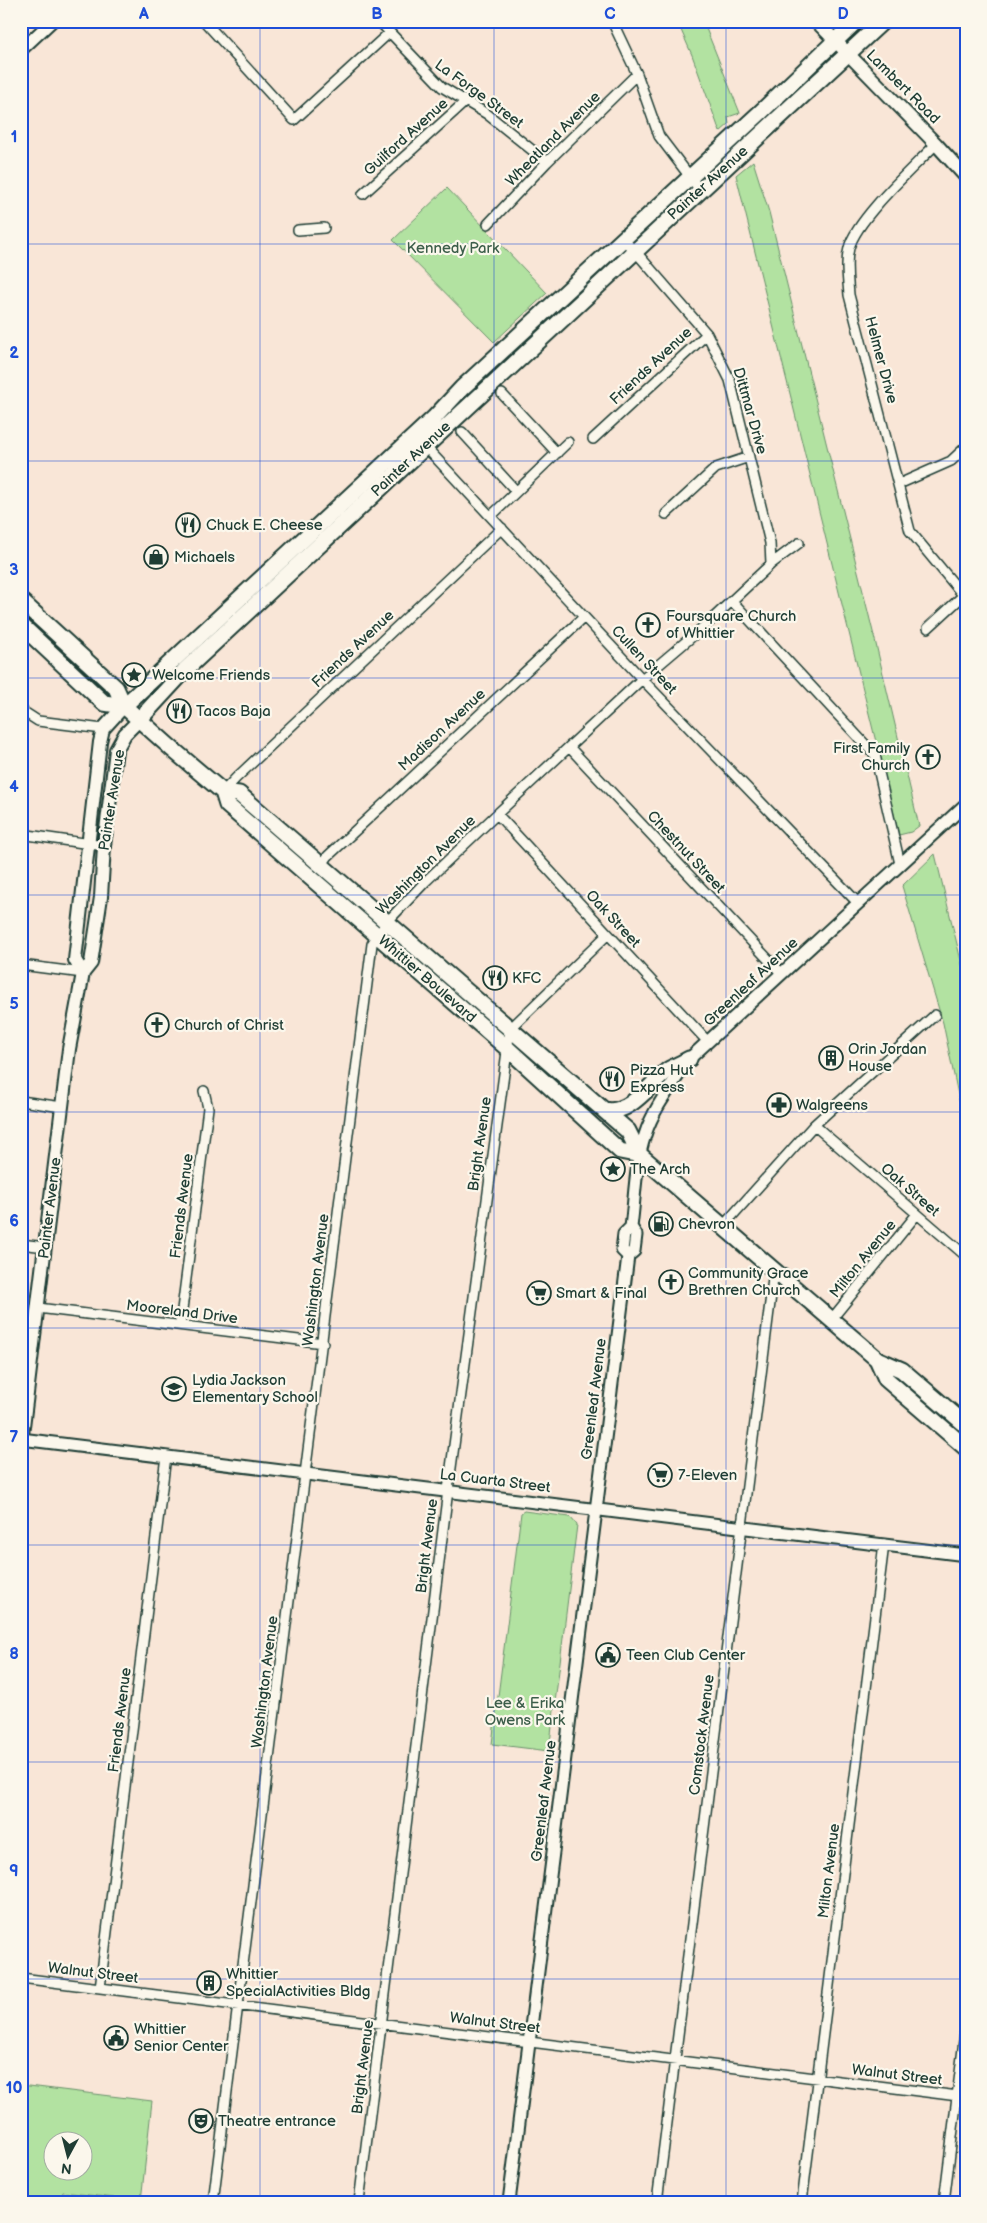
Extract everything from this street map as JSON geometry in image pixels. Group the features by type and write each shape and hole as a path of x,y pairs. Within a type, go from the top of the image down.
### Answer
{"main road":[{"name":"Lambert Road","path":"816,21 966,177"},
{"name":"Painter Avenue","path":"83,973 76,960 87,844 100,742 104,729 124,706 856,21"},
{"name":"Painter Avenue","path":"21,1443 26,1355 38,1308 69,1049 83,973 91,963 101,898 104,846 116,750 125,734 171,684 424,446 882,21"},
{"path":"354,512 354,502 378,479 380,468"},
{"name":"Whittier Boulevard","path":"21,601 116,688 124,706 223,792 227,805 507,1048 620,1151 640,1155"},
{"name":"Whittier Boulevard","path":"21,625 104,703 124,706"},
{"name":"Whittier Boulevard","path":"223,792 239,794 628,1130 640,1155 877,1359 902,1370 966,1425"},
{"path":"604,1110 618,1111 628,1107 669,1070 689,1059"},
{"name":"Whittier Boulevard","path":"877,1359 886,1378 966,1448"}],"street":[{"path":"21,50 52,21"},
{"path":"204,21 294,120 389,33"},
{"name":"La Forge Street","path":"379,21 442,87 487,114 547,162"},
{"path":"612,21 637,74 659,136 700,190"},
{"name":"Wheatland Avenue","path":"488,224 547,162 637,74"},
{"name":"Guilford Avenue","path":"363,194 466,101"},
{"name":"Helmer Drive","path":"936,144 862,222 849,248 847,266 849,295 910,531 965,594"},
{"path":"298,230 324,228"},
{"name":"Dittmar Drive","path":"623,240 635,251 707,334 730,380 770,543 771,564"},
{"name":"Friends Avenue","path":"593,439 707,334"},
{"path":"502,394 557,453"},
{"path":"462,432 516,490"},
{"name":"Cullen Street","path":"414,434 642,679 858,902"},
{"path":"491,516 568,442"},
{"path":"899,484 951,461 966,447"},
{"path":"666,514 716,468 749,457"},
{"name":"Friends Avenue","path":"223,792 502,528"},
{"name":"Washington Avenue","path":"213,2202 372,944 387,922 426,881 497,814 642,679 732,601 771,564 799,543"},
{"path":"928,628 965,594"},
{"path":"732,601 875,756 900,864"},
{"name":"Madison Avenue","path":"321,866 328,856 584,616"},
{"path":"21,710 38,721 104,729"},
{"name":"Chestnut Street","path":"570,748 782,974"},
{"name":"Greenleaf Avenue","path":"509,2202 628,1256 634,1251 635,1246 636,1235 631,1227 640,1155 645,1136 652,1118 668,1090 689,1059 966,804"},
{"name":"Oak Street","path":"497,814 708,1042"},
{"path":"21,834 104,846"},
{"path":"510,1029 608,934"},
{"path":"21,965 83,973"},
{"path":"723,1226 814,1125 935,1015"},
{"name":"Bright Avenue","path":"359,2202 448,1490 510,1029"},
{"name":"Friends Avenue","path":"180,1325 208,1108 204,1091"},
{"path":"21,1101 62,1107"},
{"name":"Oak Street","path":"814,1125 966,1256"},
{"name":"Milton Avenue","path":"831,1320 917,1214"},
{"path":"21,1244 45,1247"},
{"name":"Comstock Avenue","path":"657,2202 774,1271"},
{"name":"Mooreland Drive","path":"38,1308 323,1343"},
{"name":"La Cuarta Street","path":"22,1439 966,1555"},
{"name":"Friends Avenue","path":"100,1988 166,1456"},
{"name":"Milton Avenue","path":"802,2202 884,1544"},
{"name":"Walnut Street","path":"21,1978 961,2097"},
{"path":"944,2202 961,2097 966,2024"}],"green space":[{"path":"677,21 703,21 740,113 728,117 729,124 720,132 692,55"},
{"path":"753,161 769,212 919,826 911,832 899,835 736,175"},
{"name":"Kennedy Park","path":"447,188 547,293 494,342 393,240"},
{"path":"935,854 966,981 966,1133 943,1023 902,886"},
{"name":"Lee & Erika Owens Park","path":"524,1511 570,1517 577,1525 549,1751 492,1744 521,1513"},
{"path":"21,2085 152,2101 141,2201 63,2192 59,2202 21,2202"}],"place":[{"name":"Chuck E. Cheese","path":"188,525"},
{"name":"Michaels","path":"156,557"},
{"name":"Foursquare Church of Whittier","path":"648,625"},
{"name":"Welcome Friends","path":"134,675"},
{"name":"Tacos Baja","path":"179,711"},
{"name":"First Family Church","path":"928,757"},
{"name":"KFC","path":"495,978"},
{"name":"Church of Christ","path":"157,1025"},
{"name":"Orin Jordan House","path":"831,1058"},
{"name":"Pizza Hut Express","path":"612,1079"},
{"name":"Walgreens","path":"779,1105"},
{"name":"The Arch","path":"613,1169"},
{"name":"Chevron","path":"661,1224"},
{"name":"Community Grace Brethren Church","path":"671,1282"},
{"name":"Smart & Final","path":"539,1293"},
{"name":"Lydia Jackson Elementary School","path":"174,1389"},
{"name":"7-Eleven","path":"660,1475"},
{"name":"Teen Club Center","path":"608,1655"},
{"name":"Whittier SpecialActivities Bldg","path":"209,1983"},
{"name":"Whittier Senior Center","path":"116,2038"},
{"name":"Theatre entrance","path":"201,2121"}]}
